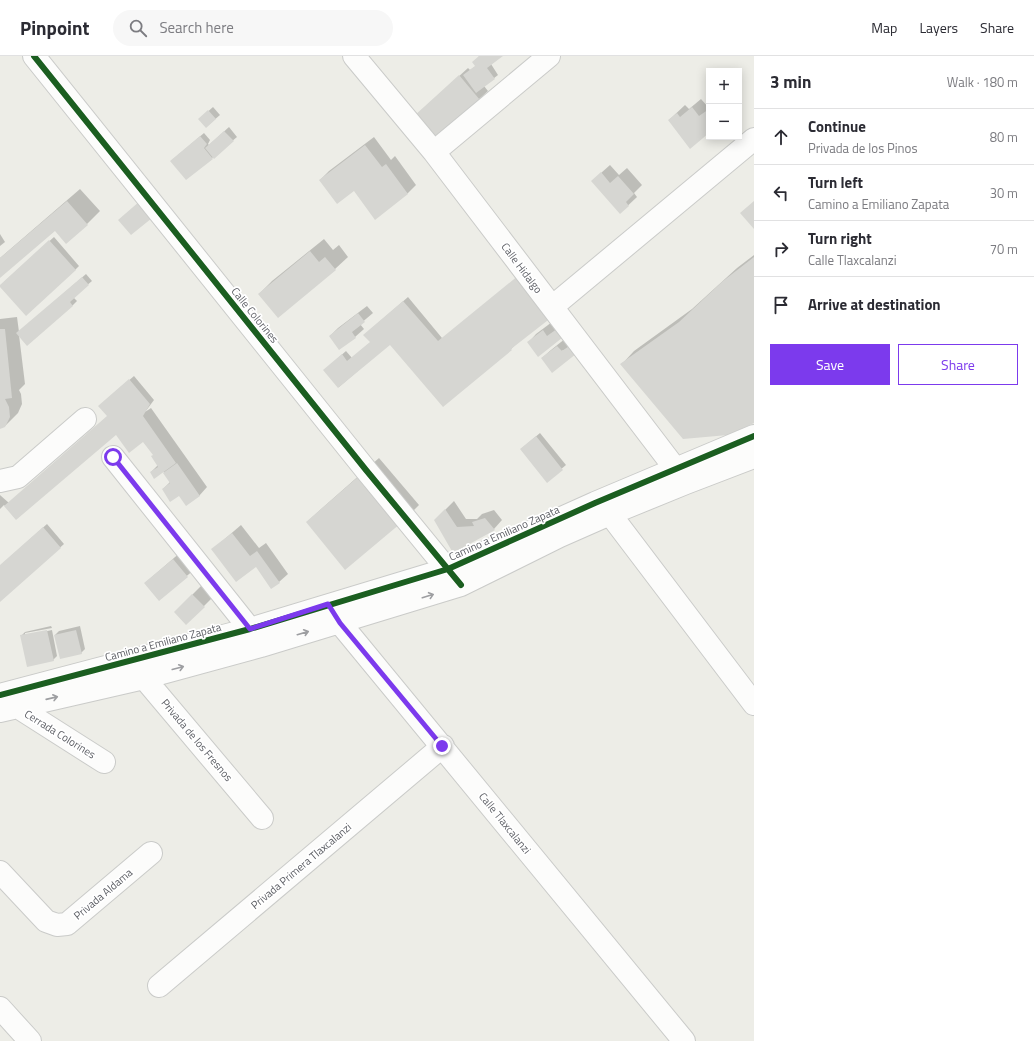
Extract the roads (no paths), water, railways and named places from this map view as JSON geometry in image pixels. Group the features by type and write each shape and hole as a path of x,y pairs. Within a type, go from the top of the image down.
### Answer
{"street":[{"name":"Calle Colorines","path":"34,56 366,470 454,577"},
{"name":"Calle Hidalgo","path":"354,56 434,152 680,476"},
{"path":"434,152 548,56"},
{"path":"552,307 754,139"},
{"path":"0,481 18,477 84,419"},
{"name":"Camino a Emiliano Zapata","path":"5,704 142,668 260,646 340,623 560,536 610,514 754,436"},
{"path":"113,457 250,629"},
{"name":"Camino a Emiliano Zapata","path":"142,668 250,629 328,604 454,577 680,476 754,457"},
{"path":"610,514 754,704"},
{"name":"Calle Tlaxcalanzi","path":"328,604 340,623 684,1041"},
{"name":"Privada de los Fresnos","path":"142,668 262,818"},
{"name":"Cerrada Colorines","path":"5,704 104,762"},
{"name":"Privada Primera Tlaxcalanzi","path":"159,986 442,746"},
{"name":"Privada Aldama","path":"0,872 46,921 57,925 67,924 151,853"},
{"path":"0,1008 30,1041"}]}
